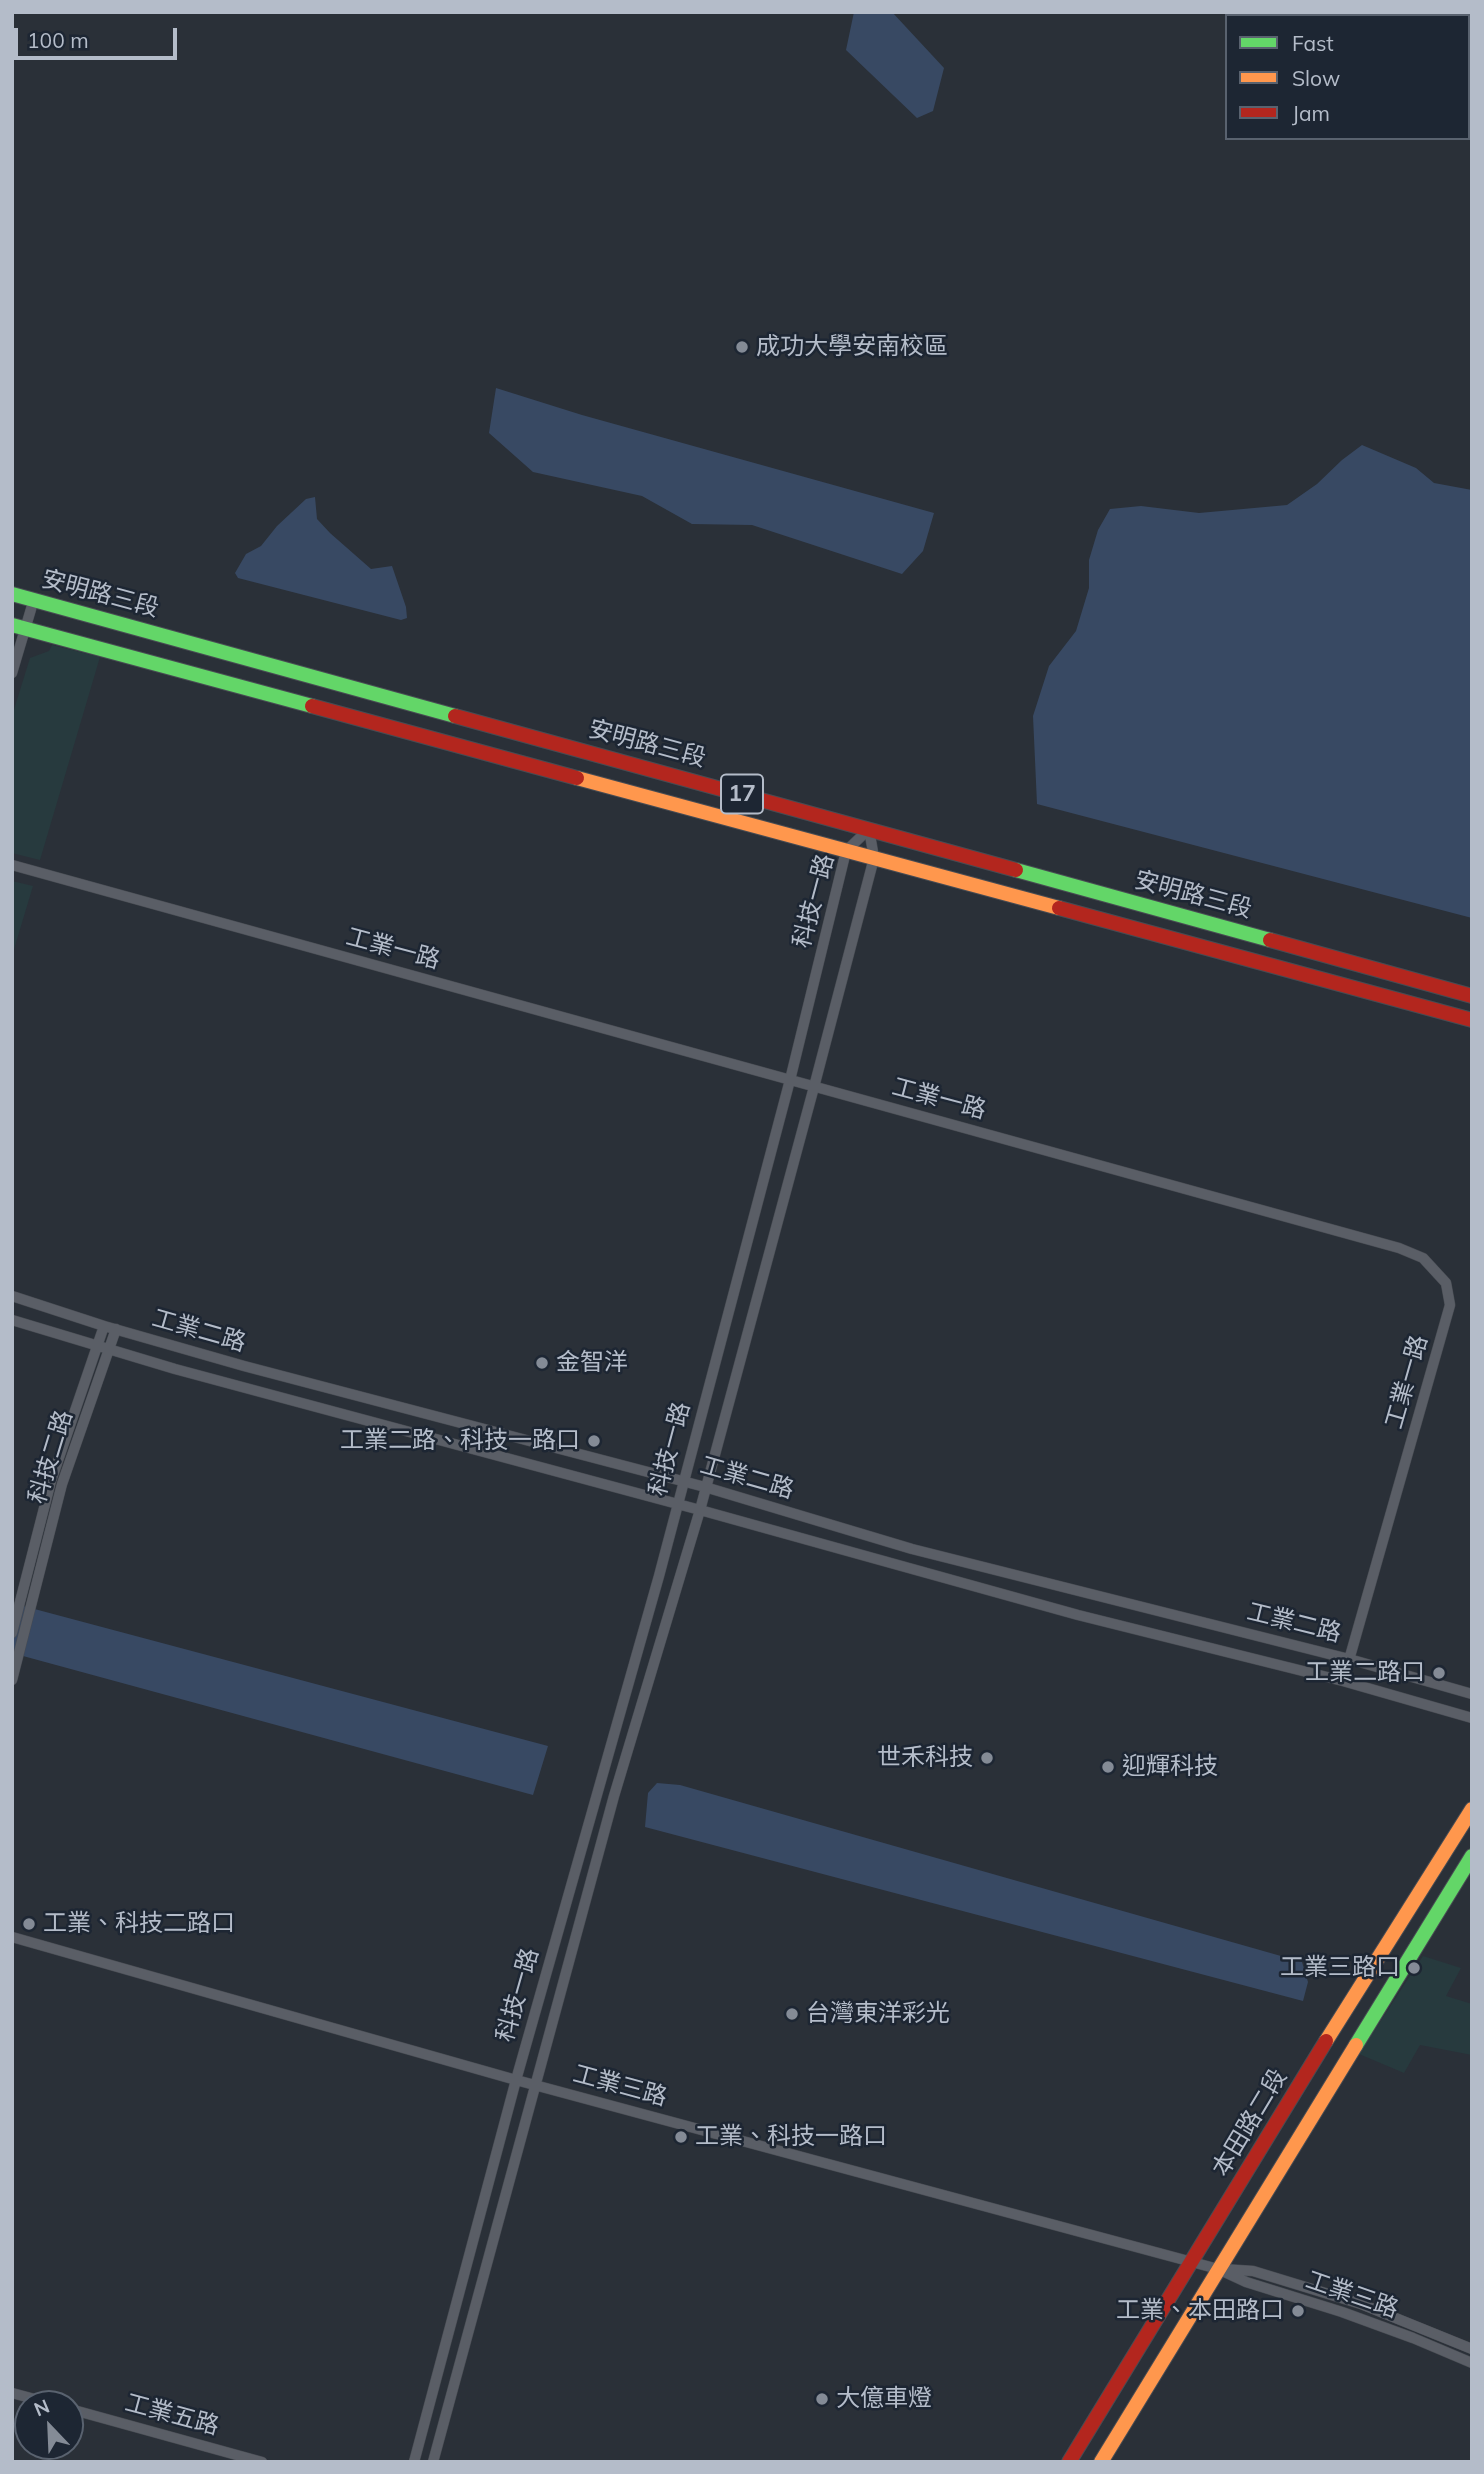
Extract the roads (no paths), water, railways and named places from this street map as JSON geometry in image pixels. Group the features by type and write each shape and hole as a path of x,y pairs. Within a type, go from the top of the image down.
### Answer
{"main road":[{"name":"安明路三段","path":"12,594 1472,996"},
{"name":"安明路三段","path":"18,626 1472,1020"},
{"name":"本田路二段","path":"1069,2462 1472,1809"},
{"name":"本田路二段","path":"1101,2462 1472,1856"}],"street":[{"path":"12,673 18,626 34,599"},
{"name":"科技一路","path":"414,2462 516,2080 678,1505 790,1080 846,851 869,829"},
{"name":"科技一路","path":"433,2462 614,1796 700,1510 814,1087 874,858 869,829"},
{"name":"工業一路","path":"12,865 1399,1248 1423,1258 1446,1283 1450,1306 1343,1681"},
{"name":"工業二路","path":"12,1296 104,1326 244,1366 705,1488 912,1549 1349,1658 1472,1694"},
{"name":"工業二路","path":"12,1320 96,1348 700,1510 1077,1615 1343,1681 1472,1718"},
{"name":"科技二路","path":"12,1633 51,1481 104,1326"},
{"name":"科技二路","path":"12,1680 62,1484 116,1329"},
{"name":"工業三路","path":"12,1937 516,2080 1191,2262 1218,2269 1253,2271 1371,2308 1472,2349"},
{"name":"工業三路","path":"1218,2269 1246,2283 1401,2333 1472,2363"},
{"path":"1366,2321 1371,2308"},
{"path":"1401,2333 1406,2322"},
{"name":"工業五路","path":"84,2413 262,2462"}],"water":[{"path":"854,12 892,12 944,68 933,111 917,118 846,50"},
{"path":"1422,12 1472,12 1472,70 1470,14"},
{"path":"496,388 582,415 934,513 923,551 902,574 752,525 692,524 642,496 533,472 489,433"},
{"path":"1362,445 1416,468 1434,483 1472,490 1472,918 1037,804 1033,716 1049,666 1076,631 1089,588 1089,560 1098,530 1110,509 1141,506 1199,513 1287,505 1317,484"},
{"path":"315,497 317,519 330,533 371,569 392,566 407,618 401,620 238,578 235,573 246,554 261,546 277,526 306,499"},
{"path":"12,1603 548,1746 533,1795 12,1653"},
{"path":"657,1783 680,1785 1302,1962 1308,1982 1303,2001 645,1827 648,1793"}],"place":[{"name":"成功大學安南校區","path":"742,347"},
{"name":"金智洋","path":"542,1363"},
{"name":"工業二路、科技一路口","path":"594,1441"},
{"name":"工業二路口","path":"1439,1673"},
{"name":"世禾科技","path":"987,1758"},
{"name":"迎輝科技","path":"1108,1767"},
{"name":"工業、科技二路口","path":"29,1924"},
{"name":"工業三路口","path":"1414,1968"},
{"name":"台灣東洋彩光","path":"792,2014"},
{"name":"工業、科技一路口","path":"681,2137"},
{"name":"工業、本田路口","path":"1298,2311"},
{"name":"大億車燈","path":"822,2399"}]}
